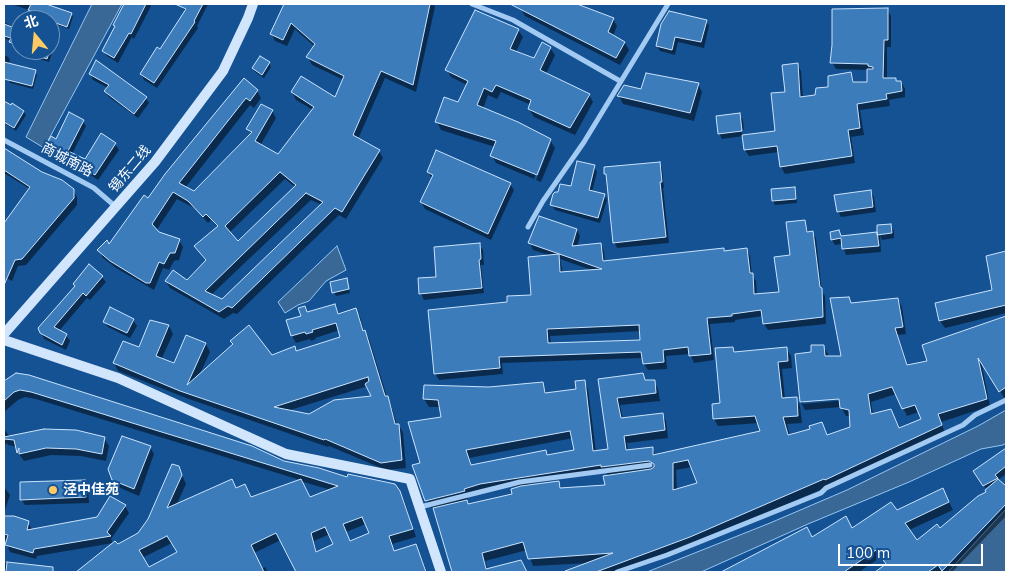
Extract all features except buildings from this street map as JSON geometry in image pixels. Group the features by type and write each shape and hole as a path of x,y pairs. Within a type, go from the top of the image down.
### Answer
{"street":[{"name":"锡东二线","path":"4,334 155,162 223,71 253,4"},
{"path":"472,4 513,20 620,81"},
{"path":"528,227 543,201 584,142 668,4"},
{"name":"商城南路","path":"4,140 94,188 116,207"},
{"path":"4,340 118,378 286,454 410,479 441,572"},
{"path":"617,572 667,555 822,493 826,488 963,425 976,415 1006,400"},
{"path":"420,506 520,482 650,465"}],"water":[{"path":"92,4 122,4 44,148 26,137"},
{"path":"337,246 346,270 326,281 309,301 285,313 278,302"},
{"path":"1006,410 1006,443 1003,445 981,449 701,572 647,572 847,490 978,426"},
{"path":"1006,509 1006,572 948,572"}],"place":[{"name":"泾中佳苑","path":"53,490"}]}
